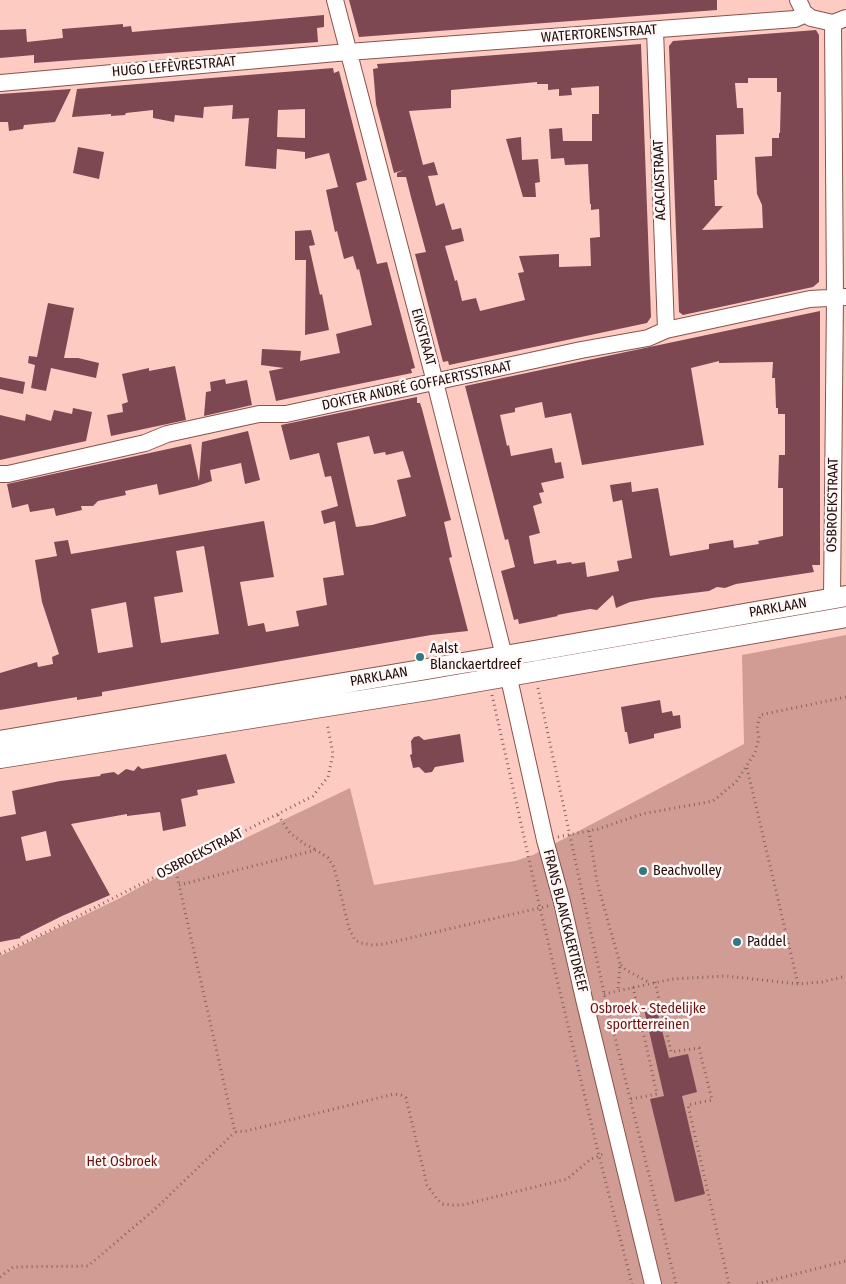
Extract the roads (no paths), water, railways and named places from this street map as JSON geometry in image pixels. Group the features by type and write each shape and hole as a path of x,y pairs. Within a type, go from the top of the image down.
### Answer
{"main road":[{"name":"PARKLAAN","path":"0,758 324,705 428,690 506,666 839,597"},
{"name":"PARKLAAN","path":"0,741 846,618"}],"street":[{"name":"EIKSTRAAT","path":"335,0 435,382 506,666"},
{"name":"WATERTORENSTRAAT","path":"348,52 655,30 795,18 806,14 812,18 839,20"},
{"name":"OSBROEKSTRAAT","path":"839,20 839,597"},
{"name":"ACACIASTRAAT","path":"655,30 666,330"},
{"name":"HUGO LEFÈVRESTRAAT","path":"0,83 348,52"},
{"name":"DOKTER ANDRÉ GOFFAERTSSTRAAT","path":"0,474 8,474 145,444 167,434 259,414 286,414 581,350 648,338 666,330 810,299 840,297"},
{"name":"FRANS BLANCKAERTDREEF","path":"506,666 545,840 562,902 653,1284"}],"place":[{"name":"Aalst Blanckaertdreef","path":"420,657"},
{"name":"Beachvolley","path":"643,871"},
{"name":"Paddel","path":"737,942"}],"park label":[{"name":"Osbroek - Stedelijke sportterreinen","path":"648,1018"},
{"name":"Het Osbroek","path":"122,1162"}]}
